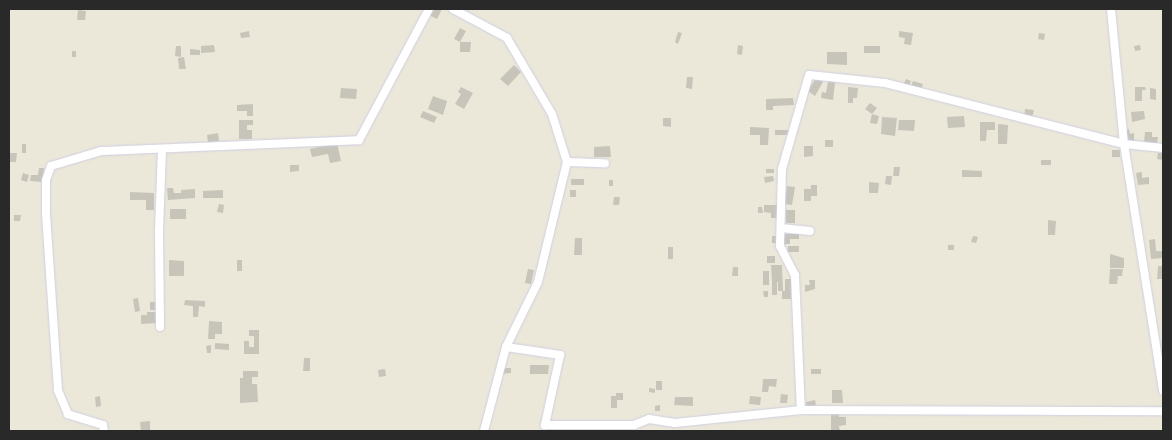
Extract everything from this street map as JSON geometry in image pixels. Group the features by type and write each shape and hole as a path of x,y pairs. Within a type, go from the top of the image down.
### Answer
{"street":[{"path":"104,431 103,425 68,414 58,390 46,214 46,180 51,166 101,151 359,140 429,9"},
{"path":"453,9 507,38 552,114 567,162 538,282 506,347 484,431"},
{"path":"1111,9 1124,144 1163,391"},
{"path":"800,410 795,275 780,246 782,169 809,76 885,83 1124,144 1163,148"},
{"path":"160,327 159,231 162,149"},
{"path":"567,162 604,163"},
{"path":"781,228 810,230"},
{"path":"506,347 560,354 545,425 634,425 649,419 675,423 800,410 1163,411"}],"building":[{"path":"432,9 442,9 437,19 429,15"},
{"path":"78,10 86,11 85,20 77,20"},
{"path":"460,28 466,31 460,42 454,39"},
{"path":"249,31 250,37 241,38 240,33"},
{"path":"899,31 913,33 911,45 904,44 905,38 899,37"},
{"path":"678,32 682,33 678,44 675,42"},
{"path":"1039,33 1045,34 1044,40 1038,39"},
{"path":"460,42 471,42 470,52 460,52"},
{"path":"214,45 215,52 201,53 201,46"},
{"path":"738,45 743,46 742,55 737,54"},
{"path":"1140,45 1141,50 1135,51 1134,46"},
{"path":"176,46 181,46 181,57 175,56"},
{"path":"864,46 880,46 880,53 864,53"},
{"path":"190,49 200,50 200,55 190,55"},
{"path":"72,51 76,51 76,57 72,57"},
{"path":"827,52 847,52 847,65 827,64"},
{"path":"184,57 186,69 179,69 178,58"},
{"path":"514,65 521,72 508,86 500,79"},
{"path":"687,77 693,77 692,89 686,88"},
{"path":"816,78 823,82 815,96 808,91"},
{"path":"906,79 911,81 908,88 903,86"},
{"path":"828,81 835,82 833,100 821,98 822,92 826,93"},
{"path":"913,81 923,84 921,90 911,86"},
{"path":"461,87 473,93 464,109 455,104 461,94 458,92"},
{"path":"848,87 858,88 857,98 853,98 853,103 848,103"},
{"path":"1135,87 1145,87 1146,90 1142,90 1142,101 1135,101"},
{"path":"341,88 357,89 356,99 340,98"},
{"path":"1150,88 1156,89 1156,100 1150,99"},
{"path":"433,96 447,101 443,115 428,109"},
{"path":"793,98 794,105 773,106 773,110 766,110 766,99"},
{"path":"870,103 877,108 872,114 865,109"},
{"path":"253,104 253,116 247,116 247,111 237,111 237,105"},
{"path":"1025,109 1034,110 1032,118 1024,117"},
{"path":"423,111 437,117 434,123 420,117"},
{"path":"1144,111 1145,119 1132,122 1131,112"},
{"path":"872,114 879,116 877,124 870,123"},
{"path":"964,116 965,127 948,128 947,117"},
{"path":"882,117 897,118 895,136 881,134"},
{"path":"663,118 671,118 671,127 663,126"},
{"path":"239,120 253,120 253,125 247,125 247,130 252,130 252,139 239,139"},
{"path":"899,120 915,120 914,131 898,130"},
{"path":"980,122 995,122 995,130 987,130 986,141 980,141"},
{"path":"998,124 1008,125 1007,144 998,144"},
{"path":"750,127 769,128 768,145 760,145 760,135 750,135"},
{"path":"1129,129 1130,134 1134,133 1134,141 1127,141 1126,130"},
{"path":"775,130 790,130 789,135 775,135"},
{"path":"1145,132 1152,132 1152,137 1158,137 1157,143 1144,143"},
{"path":"218,133 219,141 208,142 207,135"},
{"path":"825,140 833,140 833,147 825,147"},
{"path":"337,143 341,161 330,163 328,154 312,157 310,149"},
{"path":"22,144 26,144 26,153 22,153"},
{"path":"610,146 611,157 594,157 594,147"},
{"path":"804,146 813,146 813,156 804,157"},
{"path":"1112,150 1120,150 1120,157 1112,157"},
{"path":"9,153 17,153 16,162 9,162"},
{"path":"1158,153 1163,153 1163,160 1157,159"},
{"path":"1041,160 1051,160 1051,165 1041,165"},
{"path":"290,165 299,165 299,171 290,172"},
{"path":"894,167 900,167 899,176 893,176"},
{"path":"39,168 44,168 42,182 30,181 31,175 38,175"},
{"path":"766,169 774,169 774,173 766,173"},
{"path":"962,170 982,171 982,177 962,177"},
{"path":"1142,172 1142,178 1149,177 1149,184 1138,185 1136,173"},
{"path":"23,173 29,175 27,182 21,180"},
{"path":"773,176 774,181 765,183 764,177"},
{"path":"886,176 892,176 891,185 885,184"},
{"path":"571,179 584,179 584,185 571,185"},
{"path":"609,180 613,180 613,186 609,186"},
{"path":"869,182 879,183 878,193 869,193"},
{"path":"811,185 817,185 817,196 811,196 811,201 804,201 804,189 811,189"},
{"path":"787,186 795,187 792,205 784,204"},
{"path":"167,188 173,188 174,193 181,193 181,190 195,189 195,198 168,200"},
{"path":"223,190 223,198 203,198 203,191"},
{"path":"570,190 576,190 576,197 570,197"},
{"path":"130,192 154,193 154,210 146,210 146,200 130,200"},
{"path":"614,197 620,197 619,205 613,205"},
{"path":"219,204 224,205 223,213 217,212"},
{"path":"764,205 777,205 777,218 771,218 771,213 764,212"},
{"path":"758,207 762,207 763,213 758,213"},
{"path":"170,209 186,209 186,219 170,219"},
{"path":"786,210 795,210 795,223 786,223"},
{"path":"14,215 21,215 20,221 14,221"},
{"path":"1048,220 1056,221 1055,235 1048,235"},
{"path":"784,234 799,234 799,239 790,239 790,244 784,244"},
{"path":"772,236 777,236 777,243 772,243"},
{"path":"973,236 978,237 976,243 971,242"},
{"path":"575,238 582,238 582,255 574,255"},
{"path":"1155,239 1156,251 1163,251 1163,258 1151,259 1149,240"},
{"path":"948,245 954,245 954,250 948,250"},
{"path":"788,246 799,246 799,252 788,252"},
{"path":"668,247 673,247 673,259 668,259"},
{"path":"1110,254 1124,258 1124,268 1110,268"},
{"path":"767,256 775,256 775,263 767,263"},
{"path":"169,260 184,261 184,276 169,276"},
{"path":"237,260 242,260 242,271 237,271"},
{"path":"771,265 782,265 783,291 778,291 778,282 772,282"},
{"path":"1158,266 1163,266 1163,279 1157,279"},
{"path":"733,267 738,267 738,276 732,276"},
{"path":"528,269 534,270 531,284 525,283"},
{"path":"1110,269 1123,269 1122,276 1118,276 1117,284 1109,284"},
{"path":"763,271 769,271 769,285 763,285"},
{"path":"785,279 791,279 791,299 782,299 782,291 785,291"},
{"path":"809,280 815,280 815,289 805,292 805,285 810,285"},
{"path":"772,282 777,282 777,295 772,295"},
{"path":"763,291 768,291 768,297 764,297"},
{"path":"138,298 140,311 135,312 133,299"},
{"path":"185,300 205,301 205,307 199,306 198,317 193,317 193,306 184,305"},
{"path":"150,302 157,302 156,310 150,310"},
{"path":"147,312 156,312 157,323 141,324 141,315 147,315"},
{"path":"209,321 222,322 222,334 215,334 215,339 208,339"},
{"path":"249,330 259,330 259,354 244,354 244,341 249,341 249,347 254,347 254,336 249,336"},
{"path":"215,343 229,344 229,350 215,349"},
{"path":"211,345 211,353 207,353 206,346"},
{"path":"304,358 310,358 310,371 303,371"},
{"path":"530,365 549,365 548,374 530,374"},
{"path":"502,368 511,368 511,373 502,374"},
{"path":"385,369 386,376 379,377 378,370"},
{"path":"811,369 821,369 821,374 811,374"},
{"path":"243,371 258,371 258,377 252,377 252,384 257,384 258,402 240,403 240,378 243,378"},
{"path":"763,379 777,379 776,387 769,386 768,392 762,392"},
{"path":"656,381 662,381 662,390 656,390"},
{"path":"649,388 655,389 655,393 649,392"},
{"path":"832,390 842,390 843,403 832,403"},
{"path":"616,393 623,393 623,400 617,400 617,408 611,408 611,396 616,396"},
{"path":"781,394 788,395 787,403 780,403"},
{"path":"100,396 101,406 96,407 95,397"},
{"path":"750,396 761,397 760,405 749,404"},
{"path":"675,397 693,397 693,406 674,405"},
{"path":"815,400 816,405 807,407 806,402"},
{"path":"660,405 660,411 655,411 655,406"},
{"path":"831,413 839,413 839,417 846,417 846,425 839,426 840,431 831,431"},
{"path":"150,421 150,431 141,431 140,422"}]}
